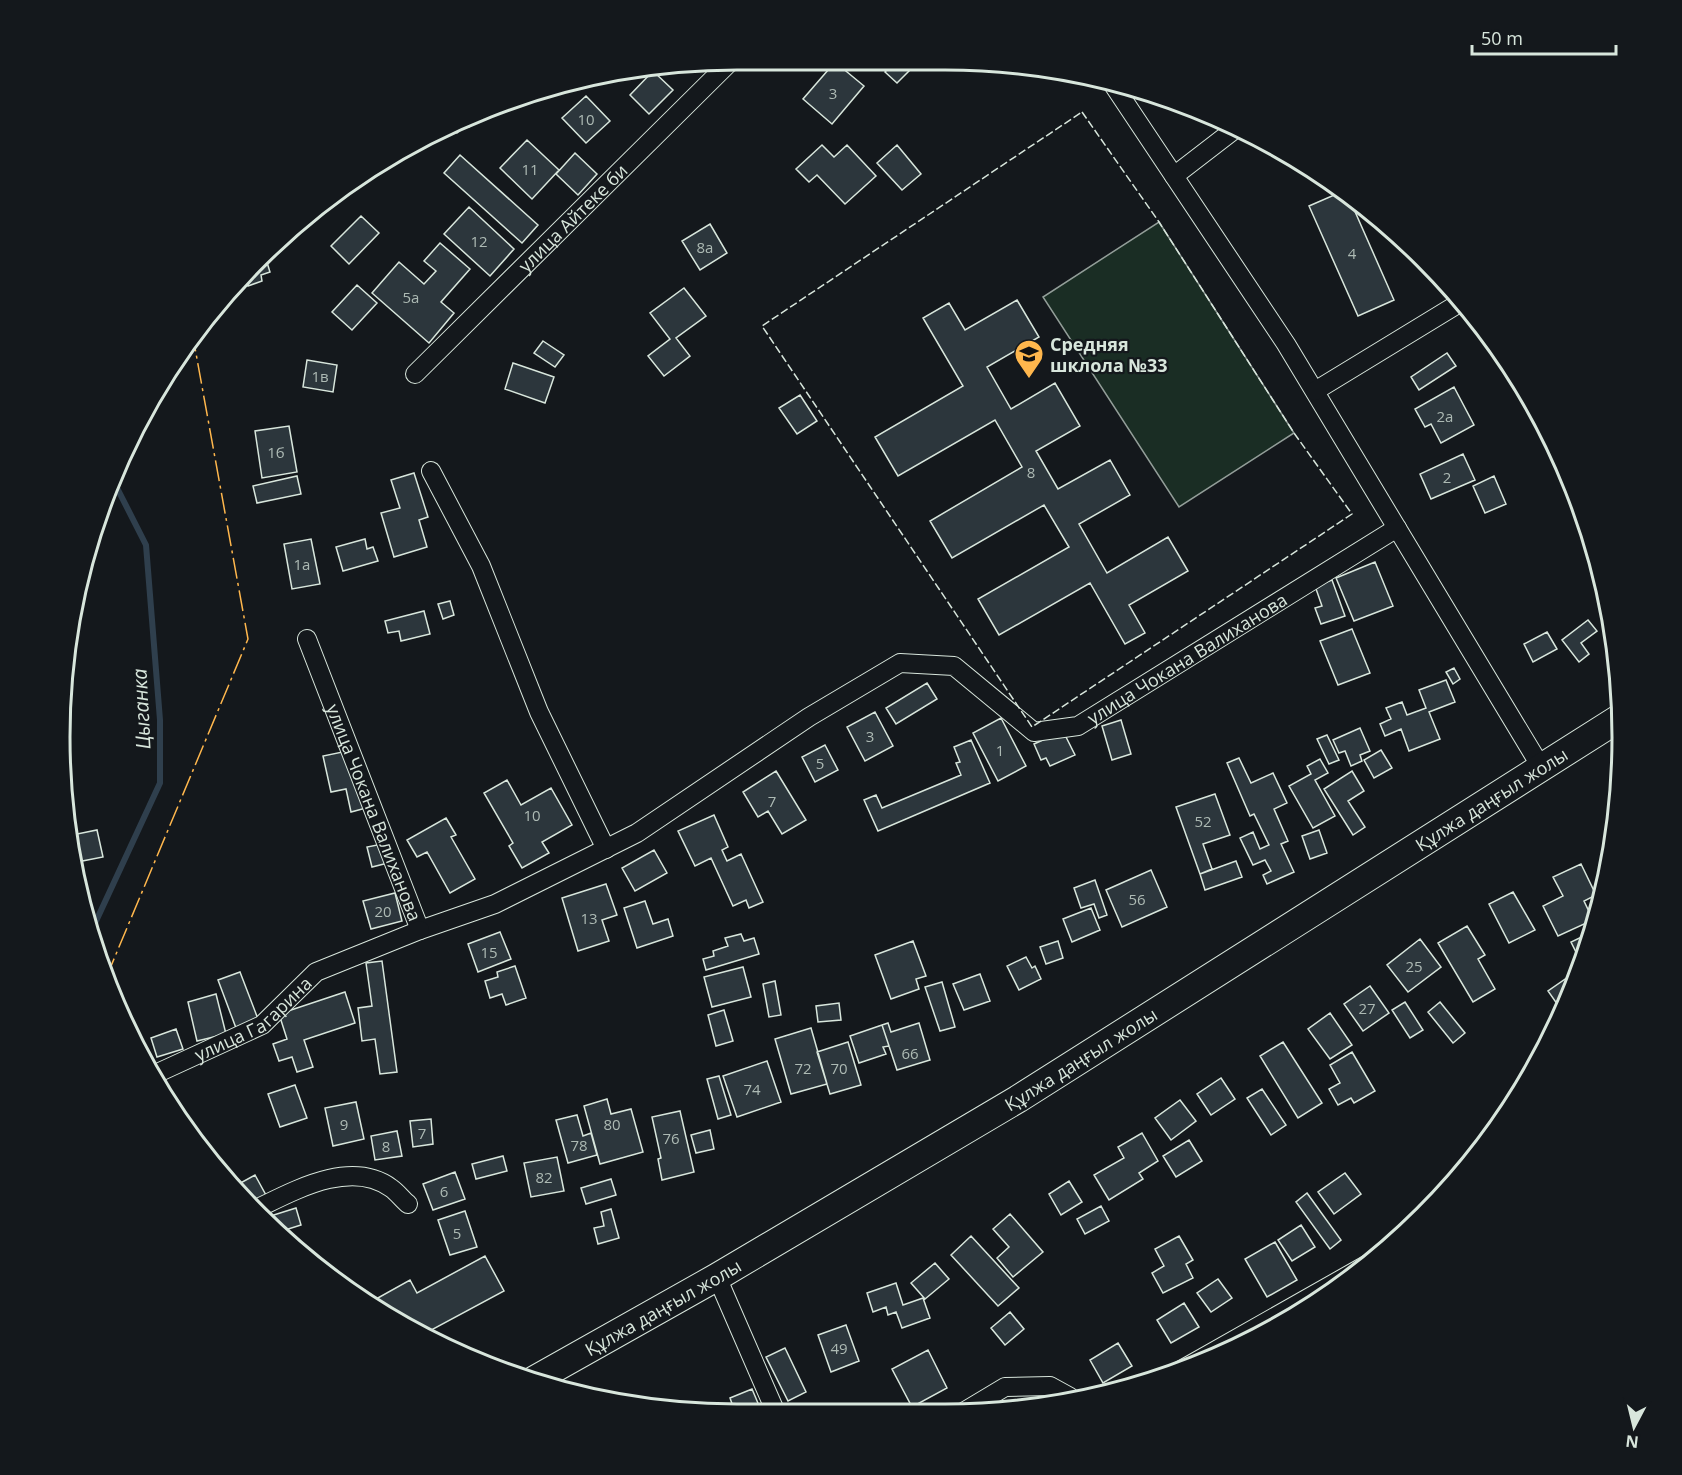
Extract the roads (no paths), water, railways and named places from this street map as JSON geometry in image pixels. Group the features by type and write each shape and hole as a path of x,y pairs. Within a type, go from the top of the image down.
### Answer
{"main road":[{"name":"Құлжа даңғыл жолы","path":"543,1375 717,1277 1018,1099 1611,723"}],"street":[{"name":"улица Айтеке би","path":"415,374 721,71"},
{"path":"1120,94 1314,392 1541,767"},
{"path":"1174,176 1229,134"},
{"path":"1314,392 1453,307"},
{"path":"431,471 481,566 539,712 606,849"},
{"name":"улица Чокана Валиханова","path":"307,639 420,930 495,904 638,833 809,717 900,663 954,666 1034,732 1078,726 1397,528"},
{"name":"улица Гагарина","path":"160,1072 262,1025 316,972 420,930"},
{"path":"263,1206 328,1179 361,1176 390,1187 408,1204"},
{"path":"717,1277 772,1404"},
{"path":"979,1403 1005,1388 1050,1386 1064,1394"}],"waterway":[{"name":"Цыганка","path":"96,921 160,783 160,720 146,545 118,490"}],"place":[{"name":"Средняя шклола №33","path":"1029,380"}]}
